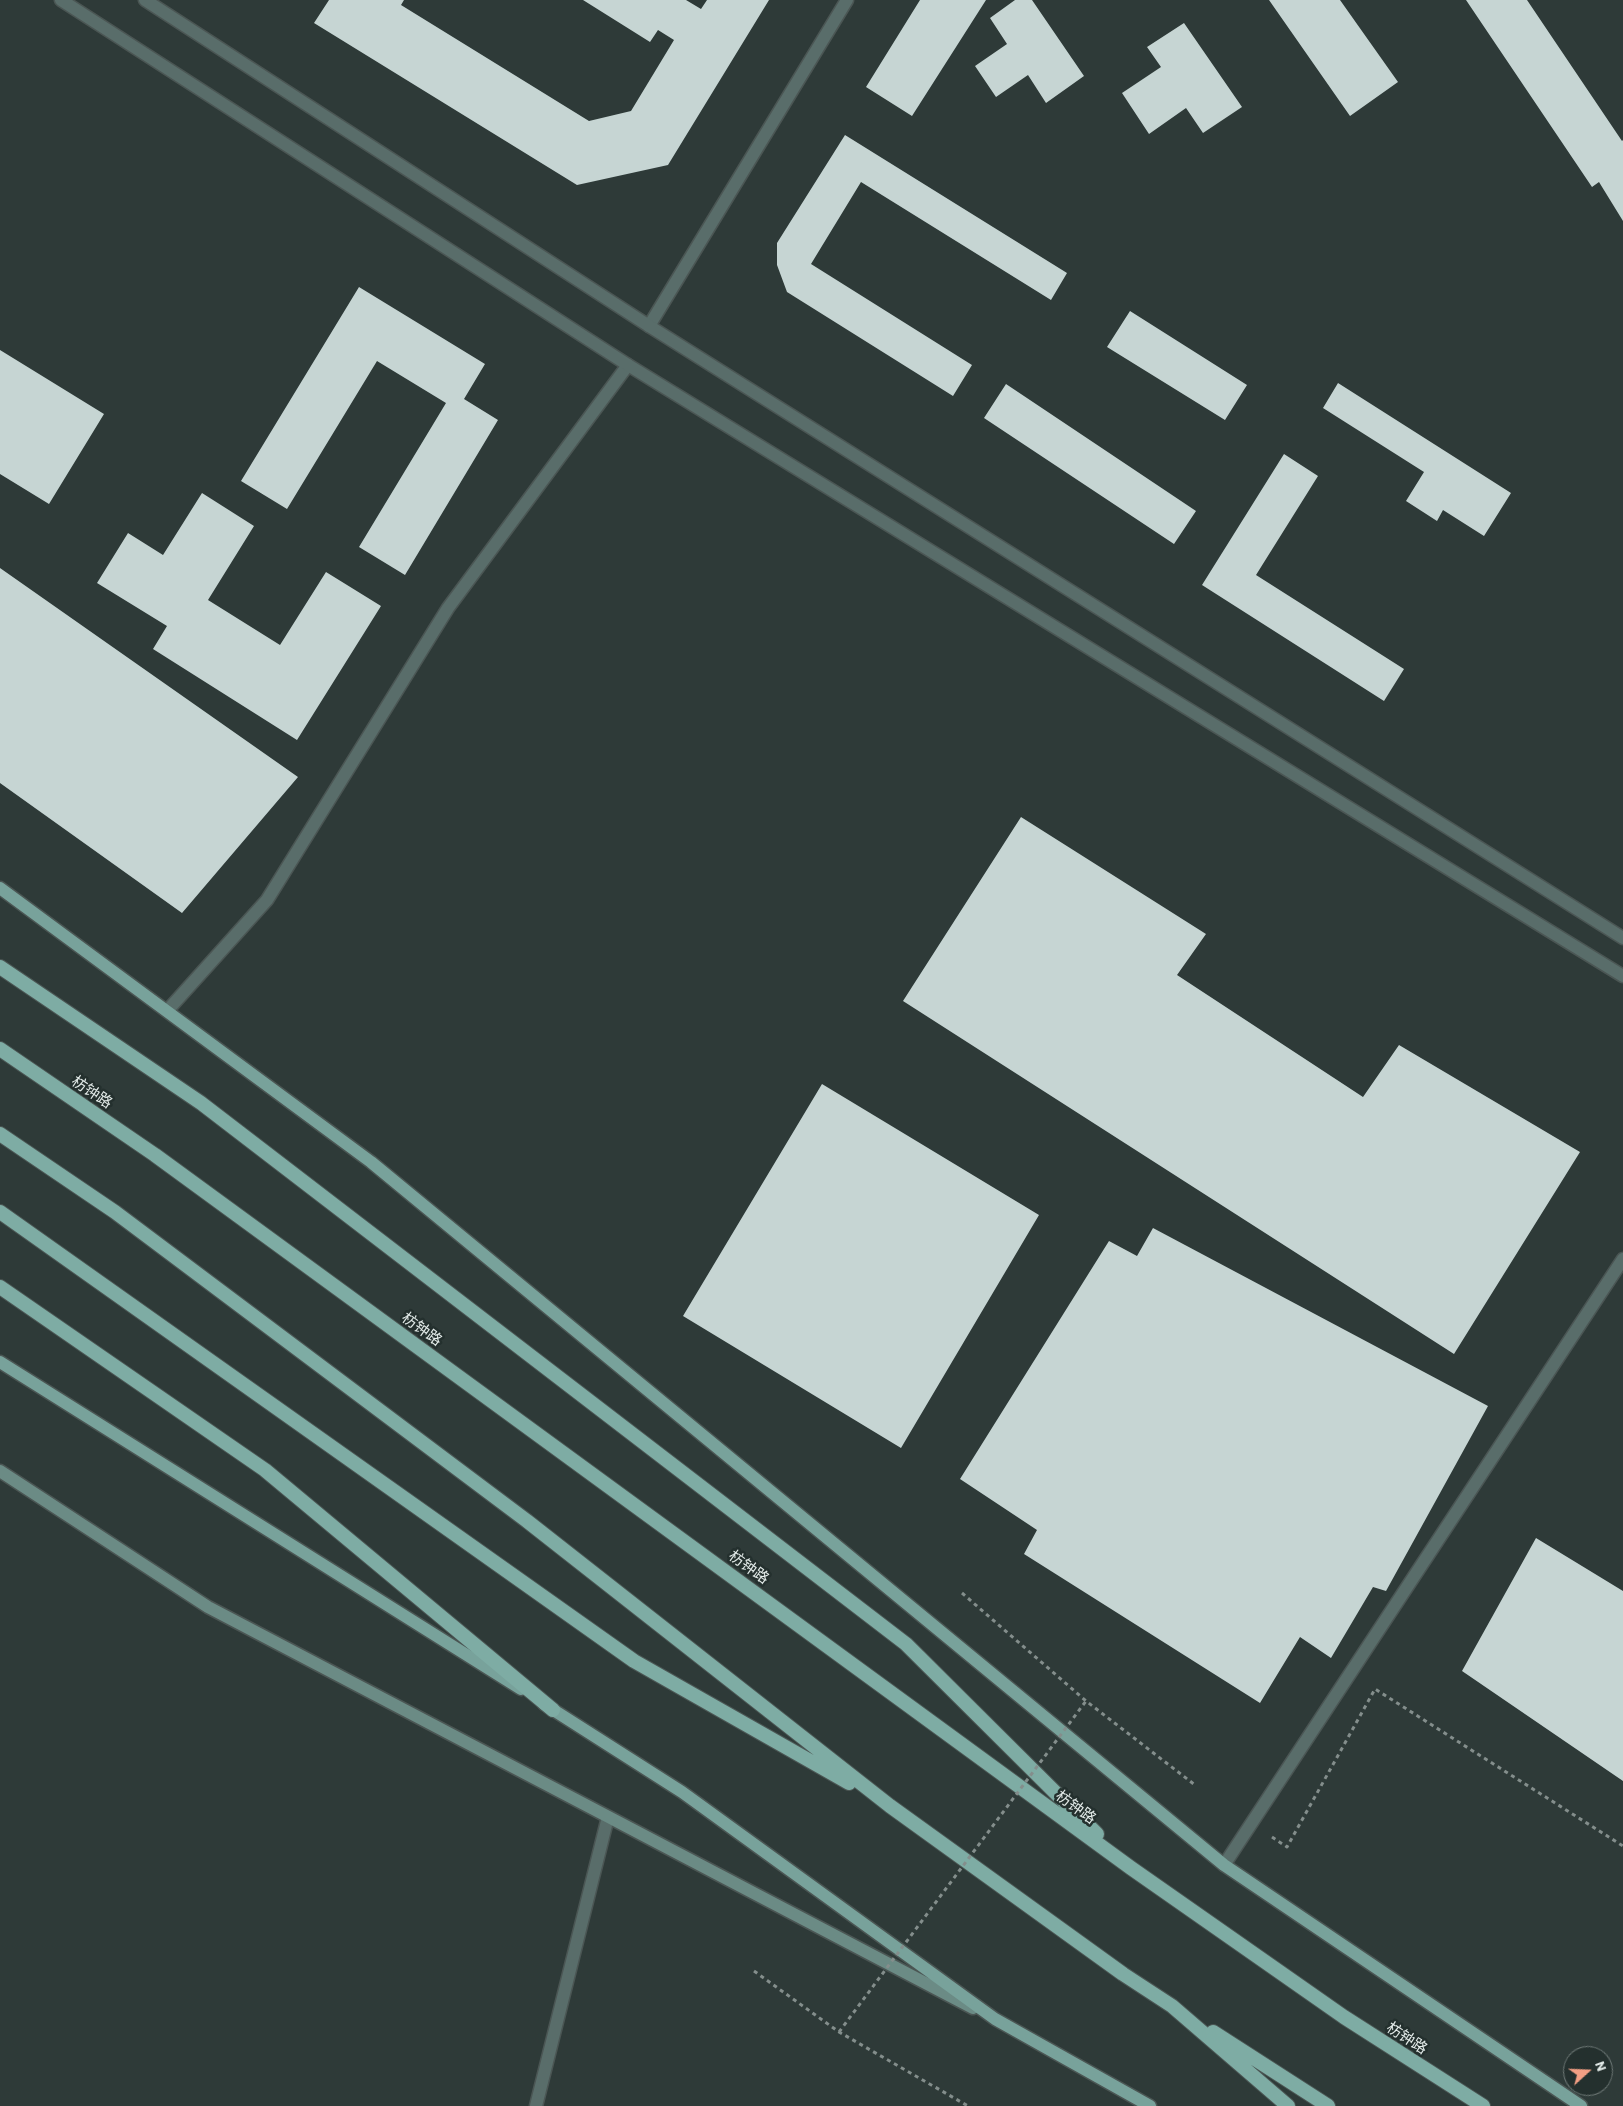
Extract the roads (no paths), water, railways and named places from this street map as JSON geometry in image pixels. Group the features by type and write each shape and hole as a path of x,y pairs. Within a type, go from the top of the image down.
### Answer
{"highway":[{"path":"0,967 201,1103 906,1644 1131,1868"},
{"name":"枋钟路","path":"0,1049 155,1155 1131,1868 1344,2017 1483,2106"},
{"path":"0,1134 114,1212 527,1521 890,1806 1123,1974 1328,2106"},
{"path":"0,1212 634,1661 890,1806"},
{"path":"0,1287 265,1470 553,1710"},
{"path":"1172,2006 1288,2106"}],"main road":[{"path":"0,888 371,1162 1224,1865 1581,2106"},
{"path":"0,1362 682,1792 995,2019"},
{"path":"0,1471 208,1607 995,2019 1150,2106"}],"street":[{"path":"61,0 628,365 1623,976"},
{"path":"145,0 649,326 1623,938"},
{"path":"649,326 848,0"},
{"path":"167,1012 267,900 448,608 628,365"},
{"path":"1224,1865 1623,1259"},
{"path":"536,2106 608,1817"}]}
